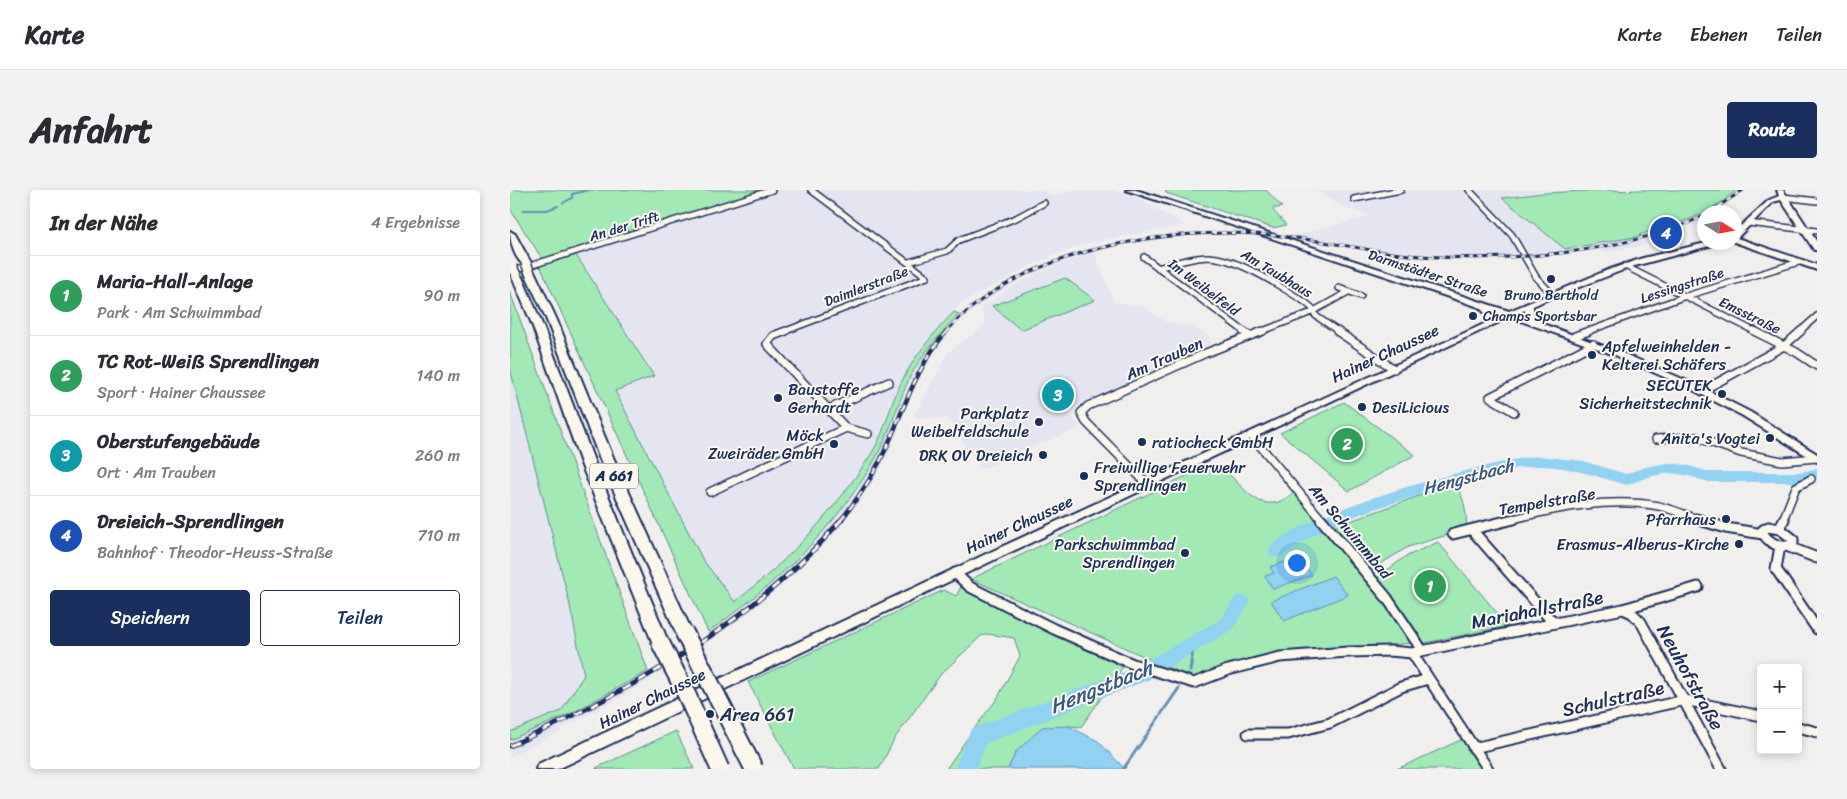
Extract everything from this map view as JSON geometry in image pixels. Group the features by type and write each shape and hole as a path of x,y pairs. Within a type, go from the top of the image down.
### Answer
{"highway":[{"name":"A 661","path":"510,234 517,269 589,466 661,644 685,691 720,769"},
{"name":"A 661","path":"517,269 550,318 606,457 684,632 754,769"}],"main road":[{"name":"Darmstädter Straße","path":"1129,190 1510,314"},
{"path":"1742,229 1771,200 1782,194 1817,248"},
{"path":"1742,241 1817,268"},
{"path":"1510,314 1552,294 1625,266 1697,248"},
{"path":"1482,305 1492,315 1492,322"},
{"path":"1529,305 1529,314 1538,324"}],"street":[{"name":"An der Trift","path":"517,269 772,190"},
{"name":"Daimlerstraße","path":"811,190 927,277 773,336 767,344 846,428"},
{"path":"1354,199 1401,190"},
{"path":"1469,190 1504,226 1528,258 1543,287 1552,294"},
{"path":"1782,194 1817,201"},
{"path":"909,262 947,251 959,240 1016,218 1044,203"},
{"path":"1748,223 1817,232"},
{"name":"Im Weibelfeld","path":"1144,257 1250,336"},
{"name":"Am Taubhaus","path":"1158,268 1201,257 1225,258 1255,273 1311,307 1312,312 1394,369"},
{"name":"Lessingstraße","path":"1574,336 1683,297 1799,262"},
{"name":"Emsstraße","path":"1625,266 1683,297 1784,346 1817,366"},
{"path":"1339,288 1361,296"},
{"name":"Am Trauben","path":"1146,484 1086,422 1081,413 1095,403 1206,353 1312,312 1348,292"},
{"name":"Darmstädter Straße","path":"1510,314 1574,336 1702,391 1745,414 1816,458"},
{"name":"Hainer Chaussee","path":"543,769 955,573 1510,314"},
{"path":"1702,391 1784,346 1817,316"},
{"path":"1514,412 1490,397 1593,344"},
{"path":"829,410 889,382"},
{"path":"710,492 846,428 868,434"},
{"name":"Am Schwimmbad","path":"1251,435 1387,598 1417,651"},
{"path":"1656,439 1696,438 1741,454 1782,461 1816,458"},
{"path":"1780,530 1796,487 1811,479"},
{"name":"Tempelstraße","path":"1453,534 1559,510 1607,504 1630,504 1668,508 1712,525 1763,534"},
{"path":"1789,546 1792,544 1792,540 1780,530 1768,527 1763,530 1763,534 1768,540 1780,546 1789,546 1817,558"},
{"path":"1472,530 1549,618 1556,622"},
{"path":"1780,546 1776,568 1817,629"},
{"name":"Mariahallstraße","path":"955,573 970,587 1054,629 1147,668 1194,683 1228,670 1280,657 1348,652 1417,651 1623,610 1698,588"},
{"name":"Neuhofstraße","path":"1623,610 1632,613 1641,622 1722,769"},
{"path":"1417,651 1428,678 1488,769"},
{"path":"1248,734 1288,734 1330,724 1401,687 1428,678"},
{"name":"Schulstraße","path":"1473,748 1685,700 1757,715"},
{"path":"1802,728 1817,732"}],"shaded area":[{"path":"778,190 1042,190 1054,196 1073,190 1114,190 1135,197 1185,225 1084,244 1036,263 962,303 923,345 901,382 874,450 829,515 796,549 735,602 703,560 615,391 654,375 576,255"},
{"path":"1314,190 1553,190 1501,197 1565,249 1638,235 1697,216 1697,224 1681,231 1685,234 1641,246 1603,253 1600,250 1495,260 1422,258 1301,239 1249,234 1180,236 1122,244 1094,251 1114,302 1141,305 1167,322 1192,327 1206,334 1213,346 1068,411 1081,427 981,469 947,419 913,418 948,352 986,325 981,308 1011,287 1036,274 1085,254 1028,276 998,293 969,313 965,312 1005,284 1061,259 1119,242 1210,232 1293,236 1370,216 1346,209"},
{"path":"959,314 964,317 942,340 920,373 880,470 854,509 826,542 793,576 745,616 713,639 708,632 750,603 765,589 809,547 853,495 878,453 910,378 928,347"},
{"path":"510,366 569,601 584,675 561,711 510,732"},
{"path":"648,671 652,679 594,712 561,728 560,732 510,757 510,740 574,712"}],"green space":[{"path":"510,190 762,190 543,260 510,209"},
{"path":"1165,190 1266,190 1282,207 1272,209 1286,225 1273,228 1166,193"},
{"path":"1607,190 1737,190 1717,205 1697,205 1697,216 1639,235 1641,236 1565,249 1502,198 1543,193"},
{"path":"576,255 654,376 615,391 703,560 735,602 793,551 843,494 873,451 907,371 932,336 954,312 959,314 932,344 915,368 878,454 844,506 803,553 781,574 757,595 708,632 540,266"},
{"path":"1065,278 1095,300 1021,330 992,306"},
{"path":"510,292 648,671 574,712 510,740 510,732 561,711 584,675 569,601 510,368"},
{"path":"1344,402 1415,455 1349,491 1280,433"},
{"name":"Parkschwimmbad Sprendlingen","path":"1211,464 1227,473 1256,499 1264,502 1279,502 1294,492 1376,591 1414,643 1385,647 1309,650 1255,657 1194,679 971,579"},
{"path":"1454,483 1461,494 1464,504 1467,529 1408,547 1374,568 1334,527"},
{"path":"1438,542 1508,626 1424,643 1378,577 1405,557"},
{"path":"961,587 1123,667 1081,727 1068,726 1016,752 1008,769 946,769 997,699 1020,656 1014,638 988,634 981,636 941,674 895,738 879,769 794,769 748,682 944,590 956,596"},
{"path":"676,731 694,769 596,769 596,768"},
{"path":"1465,738 1486,769 1397,769"}],"water":[{"path":"1299,557 1312,575 1273,589 1265,576 1274,573 1270,567"},
{"path":"1333,576 1348,595 1284,621 1271,601"},
{"path":"1068,726 1098,741 1125,769 1008,769 1016,752 1042,727"}],"waterway":[{"path":"563,203 572,198 572,194 589,190"},
{"path":"523,210 547,210 558,206"},
{"name":"Hengstbach","path":"1276,551 1309,529 1344,513 1419,490 1519,463 1539,461 1583,466 1627,480 1645,472 1668,468 1686,470 1709,477 1802,477 1817,473"},
{"name":"Hengstbach","path":"965,769 978,736 1141,674 1227,624 1241,602"},
{"path":"1190,671 1194,641"},
{"path":"1124,768 1179,688"}],"railway":[{"path":"1720,205 1743,190"},
{"path":"947,331 976,304 1013,281 1053,263 1096,249 1141,240 1186,234 1229,233 1270,235 1420,256 1491,258 1565,253 1601,247 1671,229 1697,219"},
{"path":"841,520 874,473 920,370 947,331"},
{"path":"510,746 646,677 730,622 807,557 842,519"}],"place":[{"name":"Dreieich-Sprendlingen","path":"1666,233"},
{"name":"Bruno Berthold","path":"1551,279"},
{"name":"Champs Sportsbar","path":"1473,316"},
{"name":"Apfelweinhelden - Kelterei Schäfers","path":"1592,355"},
{"name":"SECUTEK Sicherheitstechnik","path":"1722,394"},
{"name":"Oberstufengebäude","path":"1058,395"},
{"name":"Baustoffe Gerhardt","path":"778,398"},
{"name":"DesiLicious","path":"1362,407"},
{"name":"Parkplatz Weibelfeldschule","path":"1039,422"},
{"name":"Anita's Vogtei","path":"1770,438"},
{"name":"ratiocheck GmbH","path":"1142,442"},
{"name":"Möck Zweiräder GmbH","path":"834,444"},
{"name":"TC Rot-Weiß Sprendlingen","path":"1347,444"},
{"name":"DRK OV Dreieich","path":"1043,455"},
{"name":"Freiwillige Feuerwehr Sprendlingen","path":"1084,476"},
{"name":"Pfarrhaus","path":"1726,519"},
{"name":"Erasmus-Alberus-Kirche","path":"1739,544"},
{"name":"Parkschwimmbad Sprendlingen","path":"1185,553"},
{"name":"Maria-Hall-Anlage","path":"1430,586"},
{"name":"Area 661","path":"710,714"}]}
